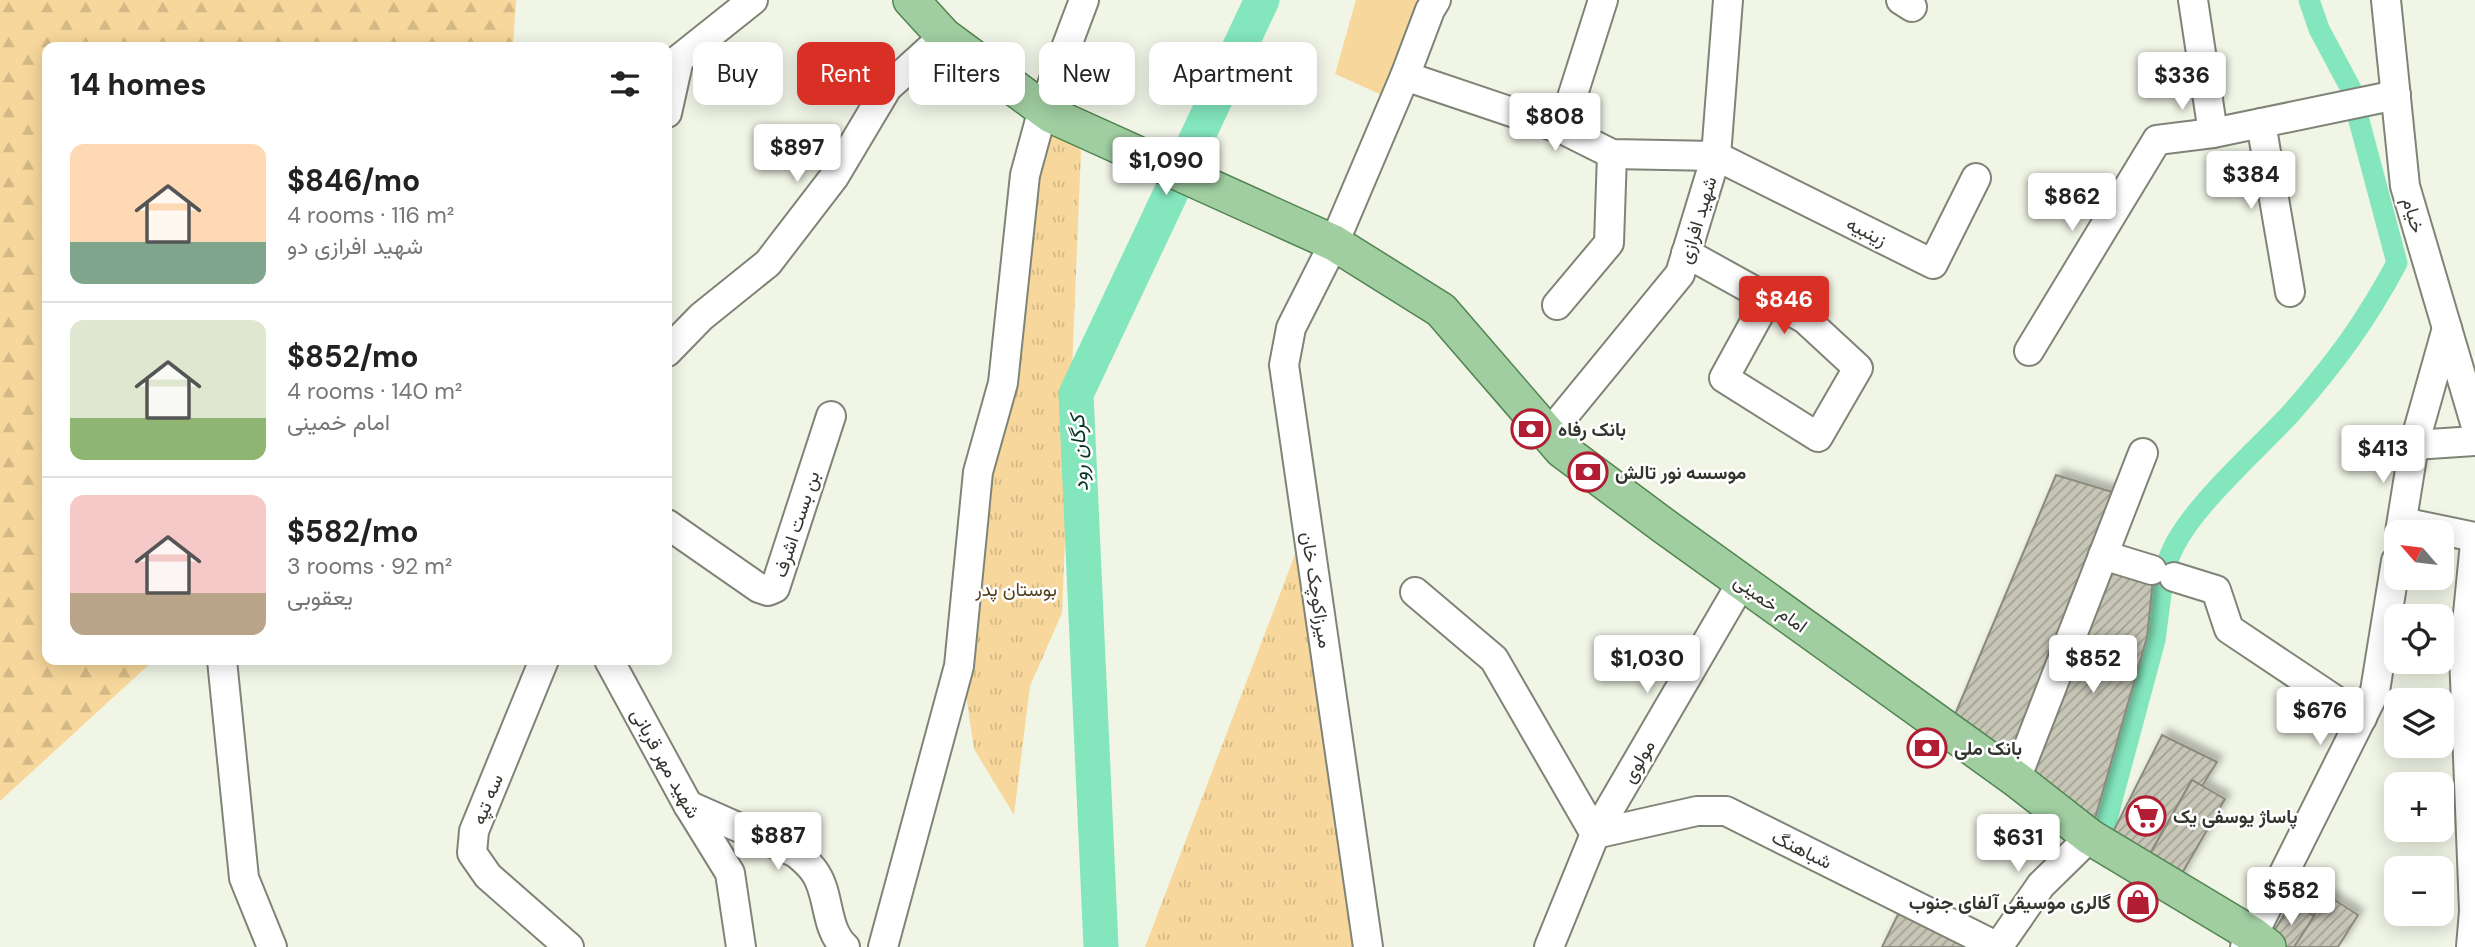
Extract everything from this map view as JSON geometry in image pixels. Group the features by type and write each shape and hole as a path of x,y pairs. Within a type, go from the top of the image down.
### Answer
{"main road":[{"path":"911,0 944,36 1047,112"},
{"name":"امام خمینی","path":"1047,112 1319,236 1441,310 1562,450 2016,779 2090,837 2255,943"}],"street":[{"path":"672,91 679,59 753,0"},
{"path":"883,947 959,666 978,472 1003,383 1025,175 1084,0"},
{"name":"میرزاکوچک خان","path":"1368,947 1284,365 1319,236 1405,76 1436,0"},
{"path":"1562,129 1603,0"},
{"name":"شهید افرازی","path":"1548,435 1680,274 1716,156 1728,0"},
{"path":"2193,0 2213,132"},
{"name":"خیام","path":"2386,0 2405,186 2475,423"},
{"path":"672,347 701,317 768,263 834,177 887,88 944,36"},
{"path":"1405,76 1562,129 1612,154 1716,156"},
{"path":"2029,351 2157,140 2261,123 2396,95"},
{"path":"2261,123 2290,292"},
{"path":"1557,305 1609,243 1612,154"},
{"name":"زینبیه","path":"1716,156 1933,264 1976,178"},
{"path":"1686,253 1805,319 1858,368 1818,437 1724,378 1768,299"},
{"path":"2402,520 2414,446 2447,328"},
{"name":"بن بست اشرف","path":"672,527 759,588 768,591 775,588 831,416"},
{"path":"2414,446 2475,441"},
{"path":"2016,779 2143,453"},
{"path":"2454,534 2475,537"},
{"path":"2471,947 2474,911 2470,707 2464,654 2475,543"},
{"path":"2103,555 2216,590 2228,629 2362,718"},
{"name":"مولوی","path":"1549,947 1595,834 1742,582"},
{"path":"2255,943 2375,691 2391,590"},
{"path":"1415,592 1494,659 1595,834"},
{"path":"223,665 244,878 272,947"},
{"name":"سه تپه","path":"542,665 474,831 472,853 488,876 569,947"},
{"name":"شهید مهر قربانی","path":"612,665 688,805 730,873 741,947"},
{"path":"688,805 796,853 809,864 817,876 836,939 845,947"},
{"name":"شباهنگ","path":"1595,834 1697,811 1726,811 1998,947"},
{"path":"1998,947 2041,885 2090,837"}],"green space":[{"path":"0,0 516,0 513,42 42,42 42,665 149,665 0,801"},
{"path":"1356,0 1436,0 1391,99 1335,74"},
{"name":"بوستان پدر","path":"1043,109 1081,151 1062,613 1030,686 1014,815 974,749 962,667"},
{"path":"1306,526 1368,947 1145,947"}],"building":[{"path":"2056,475 2119,494 2012,767 1951,724"},
{"path":"2106,561 2153,579 2147,637 2092,829 2021,777"},
{"name":"پاساژ یوسفی یک","path":"2162,735 2217,762 2202,786 2192,780 2142,868 2106,846"},
{"path":"2192,780 2225,799 2174,887 2142,868"},
{"path":"2327,895 2358,915 2338,947 2294,947"},
{"path":"1905,900 1998,947 1882,947"},
{"path":"2292,902 2314,916 2294,947 2281,947 2269,939"}],"waterway":[{"name":"کرگان رود","path":"1101,947 1076,394 1262,0"},
{"path":"2309,0 2319,29 2351,89"},
{"path":"2167,564 2187,525 2203,505 2323,376 2374,304 2397,263 2357,113"},
{"path":"2104,830 2155,640 2163,579"}],"place":[{"name":"بانک رفاه","path":"1531,429"},
{"name":"موسسه نور تالش","path":"1588,472"},
{"name":"بانک ملی","path":"1927,748"},
{"name":"پاساژ یوسفی یک","path":"2146,816"},
{"name":"گالری موسیقی آلفای جنوب","path":"2138,902"}]}
